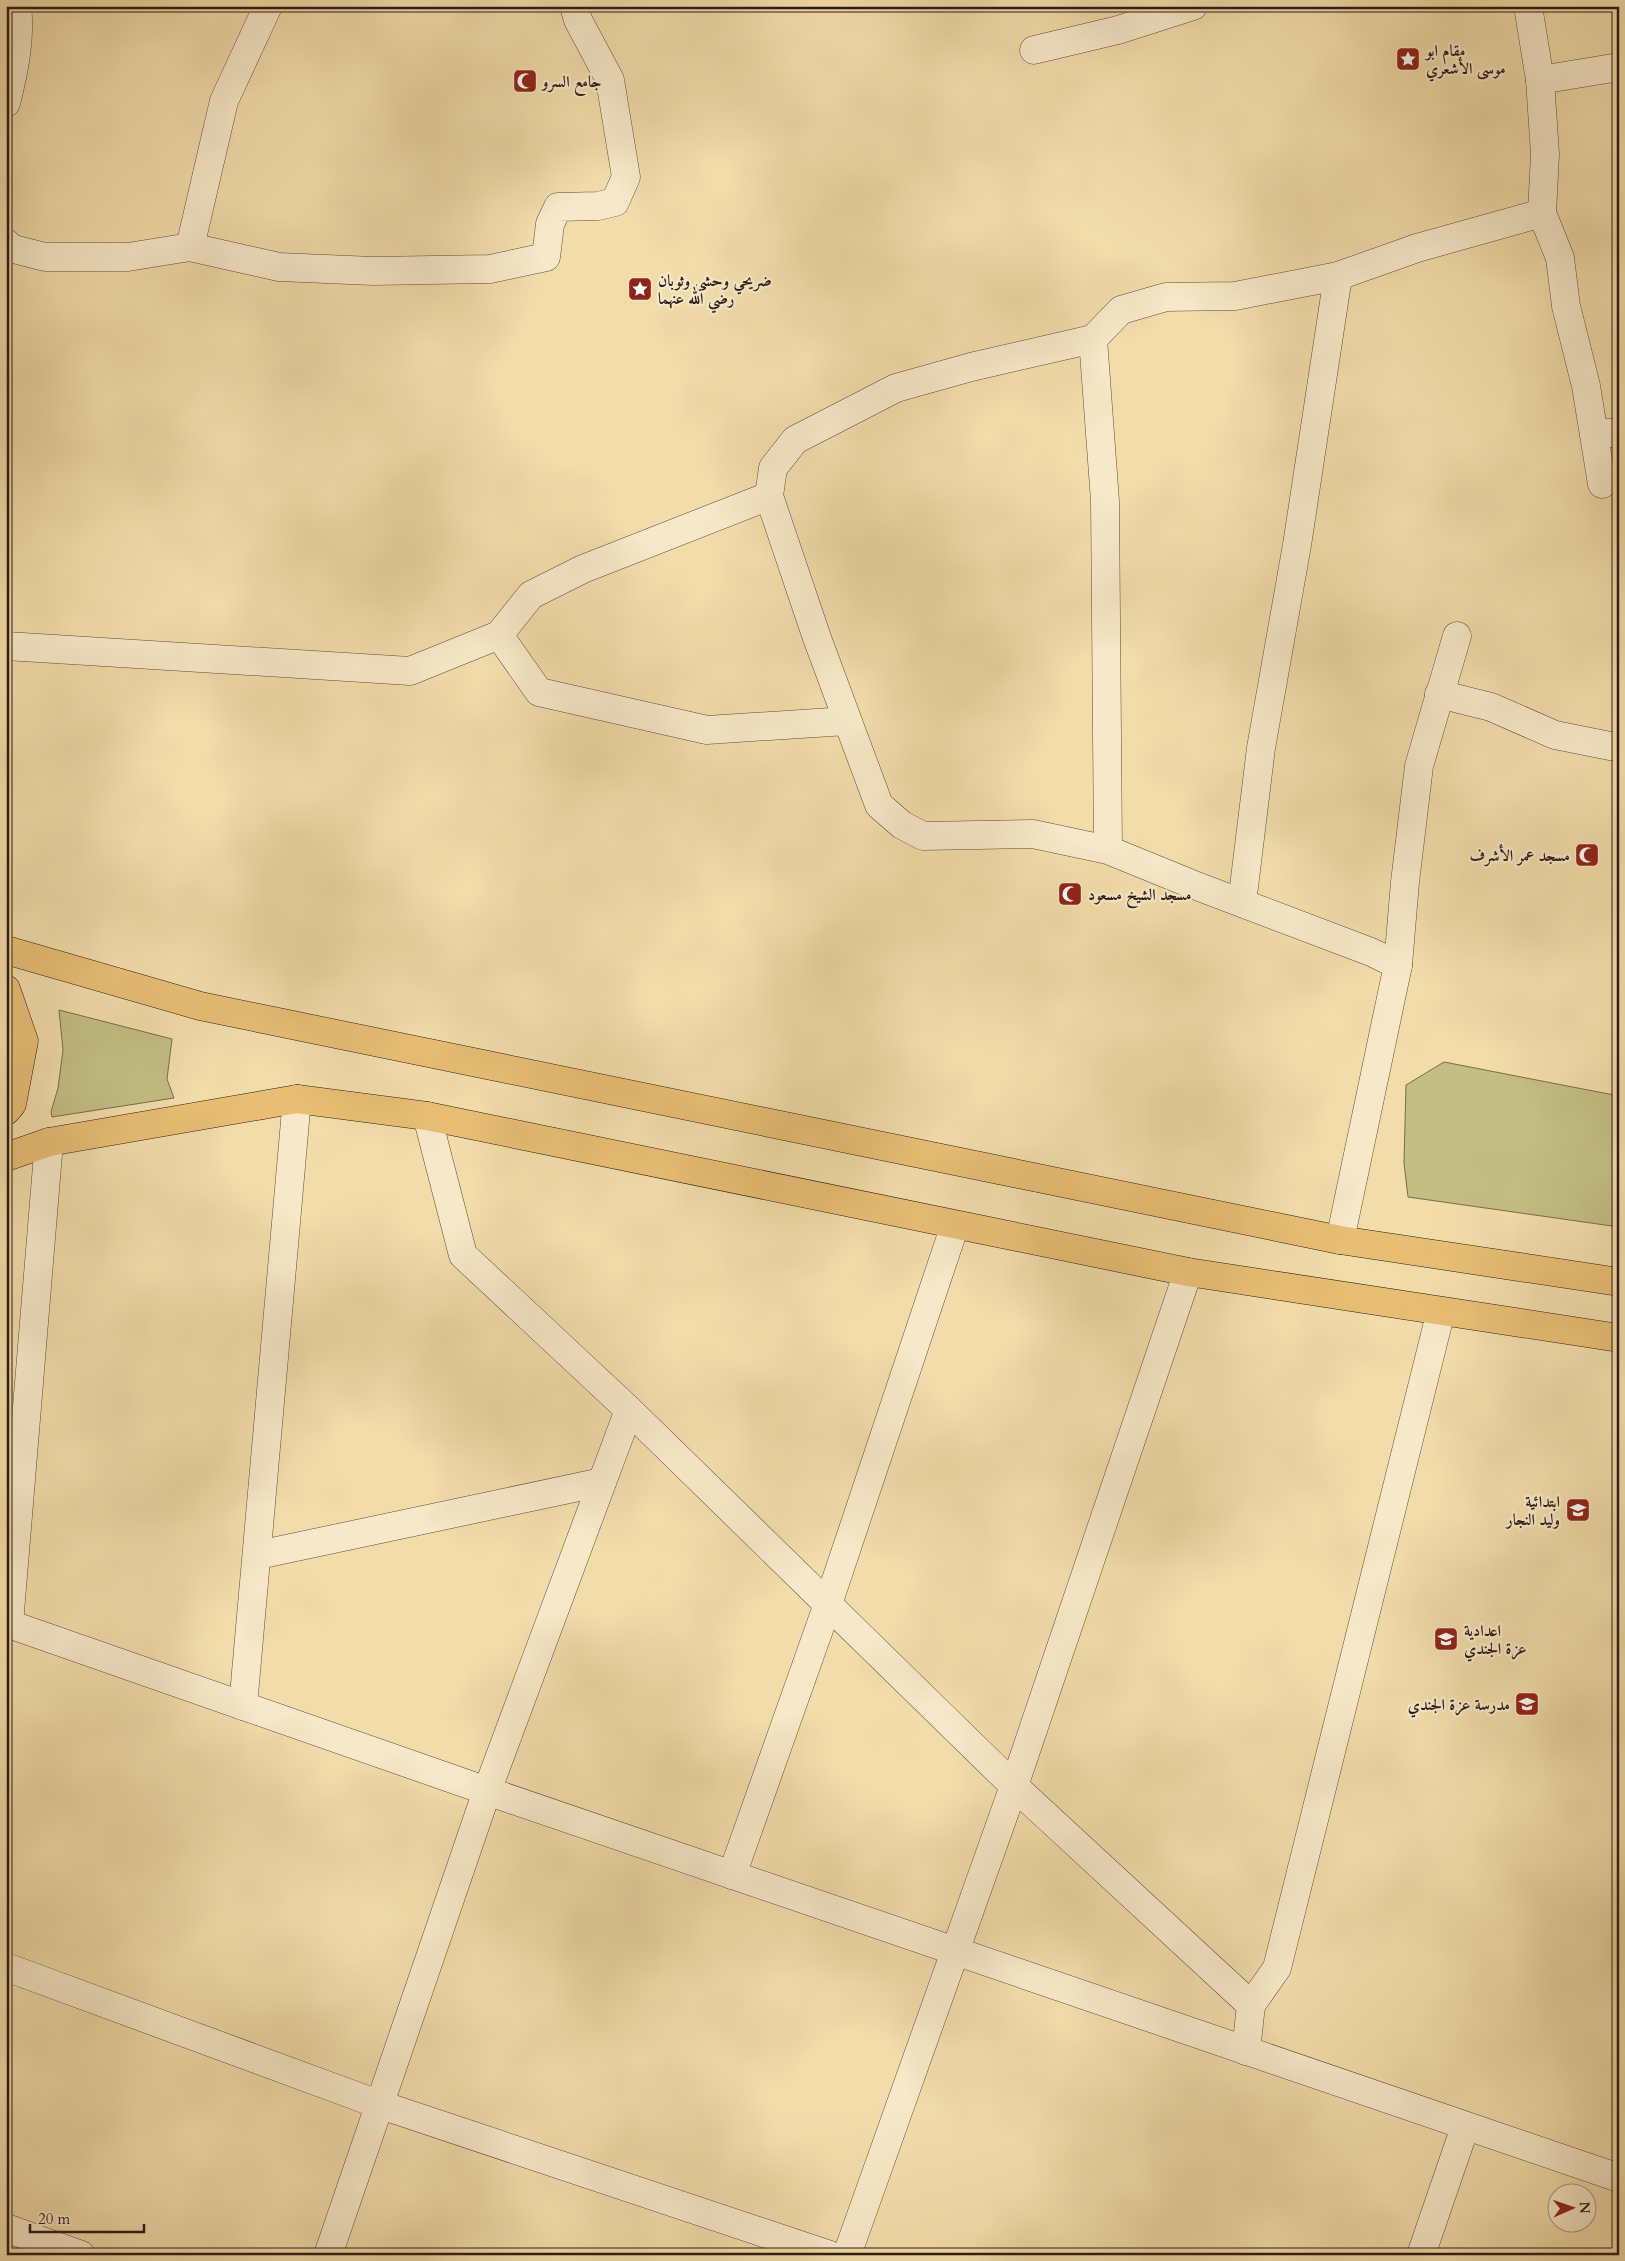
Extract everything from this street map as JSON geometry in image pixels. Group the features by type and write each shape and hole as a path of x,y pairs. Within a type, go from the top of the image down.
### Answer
{"main road":[{"path":"6,950 200,1006 1340,1240 1619,1282"},
{"path":"6,988 24,1041 12,1104 6,1111"},
{"path":"6,1157 49,1142 297,1099 427,1116 1188,1272 1619,1338"}],"street":[{"path":"6,103 14,69 19,26 17,6"},
{"path":"190,247 224,101 268,6"},
{"path":"6,242 10,248 45,257 128,257 190,247 280,267 373,271 490,269 546,257 550,224 558,207 598,206 615,202 626,178 610,80 578,20 574,6"},
{"path":"1034,50 1118,30 1193,6"},
{"path":"1528,6 1540,80 1545,154 1542,213 1560,258 1566,306 1586,386 1606,433 1602,484"},
{"path":"1540,80 1619,67"},
{"path":"1398,965 1371,952 1108,850 1033,834 923,836 902,824 879,804 847,721 769,496 773,468 794,440 896,388 980,365 1092,339 1120,310 1166,297 1236,296 1338,276 1417,248 1542,213"},
{"path":"1242,903 1261,748 1297,545 1338,276"},
{"path":"1092,339 1105,501 1108,850"},
{"path":"6,646 410,671 499,635 531,595 583,569 769,496"},
{"path":"499,635 539,692 707,730 847,721"},
{"path":"1340,1240 1398,965 1405,882 1419,766 1457,636"},
{"path":"1439,694 1491,707 1556,735 1619,746"},
{"path":"243,1706 258,1555 297,1099"},
{"path":"427,1116 463,1255 629,1410 1014,1786 1251,2006"},
{"path":"49,1142 8,1624 487,1791 1465,2127 1619,2178"},
{"path":"732,1875 828,1604 955,1225"},
{"path":"847,2255 953,1951 1014,1786 1188,1272"},
{"path":"1246,2052 1251,2006 1277,1968 1441,1311"},
{"path":"328,2255 378,2104 487,1791 629,1410"},
{"path":"258,1555 602,1482"},
{"path":"6,1967 378,2104 830,2255"},
{"path":"1421,2255 1465,2127"},
{"path":"6,2228 80,2255"}],"shaded area":[{"path":"59,1010 172,1039 167,1079 174,1098 52,1117 51,1112 58,1088 63,1050"},
{"path":"1444,1062 1619,1096 1619,1227 1408,1197 1404,1163 1406,1085"}],"place":[{"name":"مقام ابو موسى الأشعري","path":"1408,59"},
{"name":"جامع السرو","path":"525,81"},
{"name":"ضريحي وحشي وثوبان رضي الله عنهما","path":"640,289"},
{"name":"مسجد عمر الأشرف","path":"1587,855"},
{"name":"مسجد الشيخ مسعود","path":"1070,894"},
{"name":"ابتدائية وليد النجار","path":"1578,1510"},
{"name":"اعدادية عزة الجندي","path":"1446,1639"},
{"name":"مدرسة عزة الجندي","path":"1527,1704"}]}
